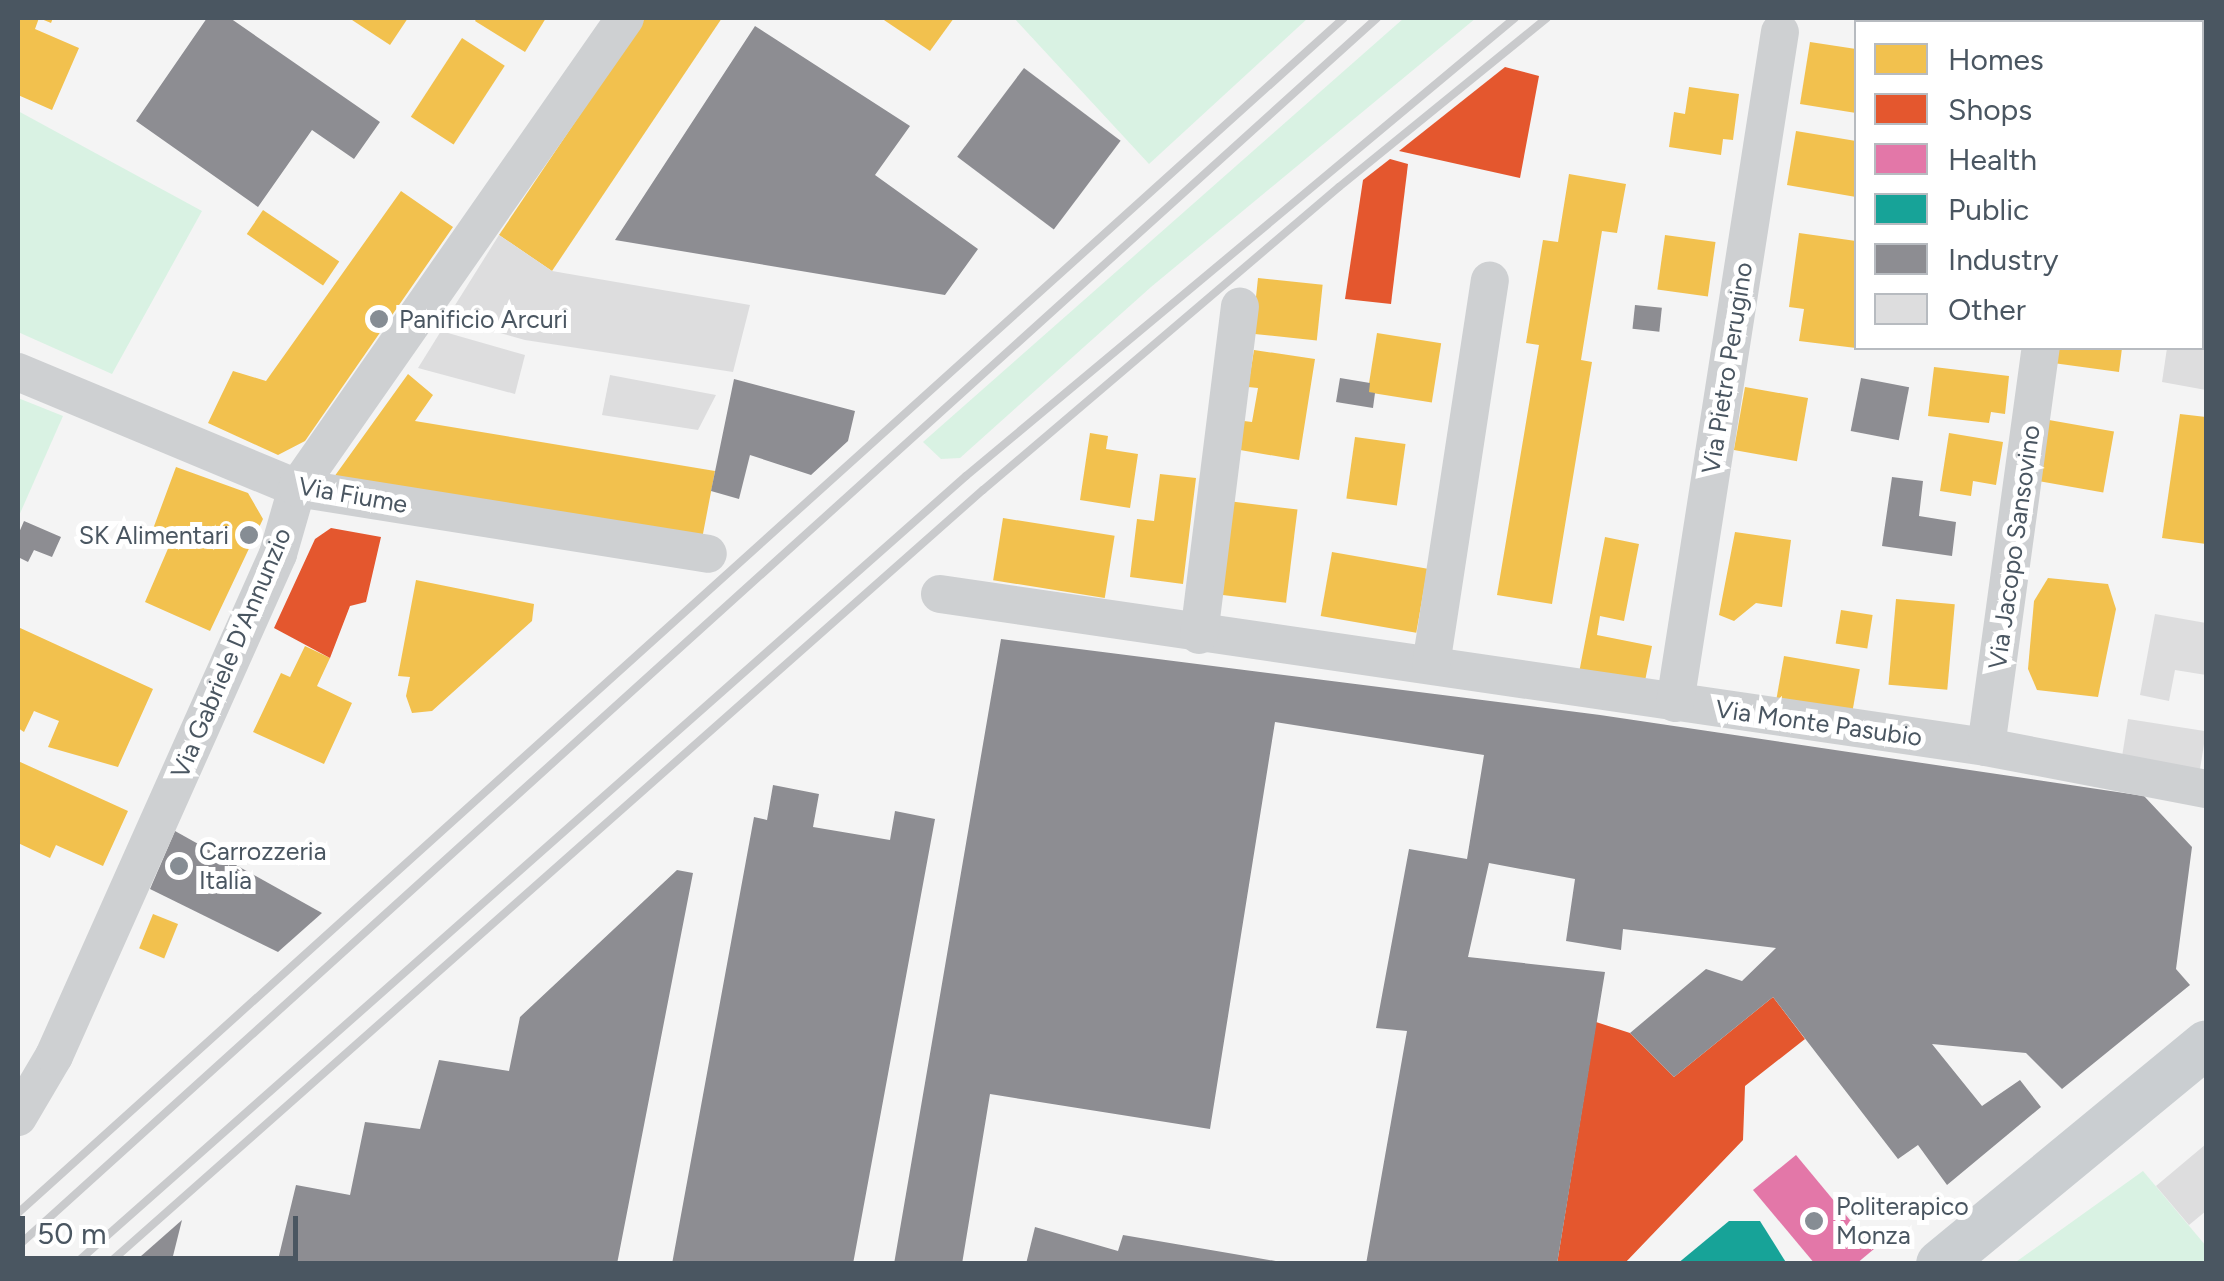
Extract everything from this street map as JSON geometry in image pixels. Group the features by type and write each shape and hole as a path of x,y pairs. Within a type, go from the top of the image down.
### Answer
{"main road":[{"path":"1940,1264 2206,1045"}],"street":[{"name":"Via Gabriele D'Annunzio","path":"18,1117 54,1056 254,608 278,554 298,488 618,22"},
{"name":"Via Pietro Perugino","path":"1675,703 1780,32"},
{"path":"1431,666 1490,281"},
{"path":"1199,635 1240,307"},
{"name":"Via Jacopo Sansovino","path":"1986,747 2041,350"},
{"name":"Via Fiume","path":"18,372 298,488 708,554"},
{"name":"Via Monte Pasubio","path":"940,594 1199,635 1986,747 2206,789"}],"green space":[{"path":"1014,18 1308,18 1149,164"},
{"path":"1404,18 1476,18 1151,287 960,458 941,459 923,442"},
{"path":"18,111 202,211 112,374 18,332"},
{"path":"18,398 63,416 18,518"},
{"path":"2143,1171 2206,1246 2206,1263 2013,1264"}],"building: Homes":[{"path":"18,18 39,18 35,29 79,48 52,110 18,95"},
{"path":"349,18 408,18 390,45"},
{"path":"546,18 525,52 475,21"},
{"path":"645,18 722,18 552,271 499,235"},
{"path":"881,18 954,18 930,51"},
{"path":"462,38 505,66 454,145 411,117"},
{"path":"1810,42 1854,49 1854,113 1800,104"},
{"path":"1689,87 1739,94 1733,140 1723,139 1721,155 1669,147 1674,112 1685,114"},
{"path":"1796,131 1854,141 1854,197 1787,185"},
{"path":"1569,174 1626,184 1617,233 1602,231 1581,360 1592,362 1552,604 1497,595 1539,345 1526,343 1543,240 1558,242"},
{"path":"401,191 453,227 305,441 278,455 208,423 233,371 266,381"},
{"path":"263,210 339,261 323,285 247,234"},
{"path":"1799,233 1854,241 1854,348 1799,341 1804,309 1789,307"},
{"path":"1665,235 1716,242 1708,297 1657,289"},
{"path":"1258,278 1323,285 1317,340 1252,334"},
{"path":"1377,333 1441,343 1432,402 1368,392"},
{"path":"1254,350 1315,359 1299,460 1240,450 1244,421 1252,422 1258,388 1248,387"},
{"path":"2055,350 2122,350 2119,372 2053,363"},
{"path":"1934,367 2009,376 2005,414 1991,412 1989,423 1928,416"},
{"path":"408,374 433,395 415,421 715,471 702,539 334,477"},
{"path":"1745,387 1808,398 1797,461 1734,450"},
{"path":"2180,414 2206,417 2206,544 2162,538"},
{"path":"2049,420 2114,431 2103,493 2038,481"},
{"path":"1090,433 1108,436 1106,449 1138,454 1130,508 1080,500"},
{"path":"1949,433 2003,442 1996,485 1973,481 1971,496 1940,491"},
{"path":"1355,437 1406,444 1397,505 1346,498"},
{"path":"176,467 248,493 263,519 210,631 145,602 173,537 153,529"},
{"path":"1160,474 1196,478 1183,584 1130,577 1137,519 1154,521"},
{"path":"1228,501 1297,510 1286,603 1217,594"},
{"path":"1003,518 1115,536 1105,598 993,580"},
{"path":"1735,532 1791,540 1782,607 1756,603 1734,621 1719,615"},
{"path":"1605,537 1639,544 1624,621 1600,616 1597,635 1652,646 1644,686 1579,673"},
{"path":"1332,552 1428,569 1416,633 1321,616"},
{"path":"2048,578 2108,584 2116,609 2098,697 2037,690 2028,669 2034,601"},
{"path":"416,580 534,604 532,621 432,711 412,713 406,696 410,677 398,676"},
{"path":"1896,599 1955,604 1947,690 1889,685"},
{"path":"1841,610 1873,615 1867,649 1836,644"},
{"path":"18,627 153,689 118,767 48,747 59,721 34,711 24,732 18,728"},
{"path":"305,646 330,658 317,686 352,703 324,764 253,732 281,673 290,677"},
{"path":"1784,656 1860,669 1852,714 1776,700"},
{"path":"18,761 128,811 103,866 56,845 50,858 18,843"},
{"path":"153,914 178,924 164,958 139,948"}],"building: Shops":[{"path":"1505,67 1539,76 1520,178 1399,151"},
{"path":"1390,159 1408,164 1391,304 1345,299 1363,180"},
{"path":"331,528 381,537 366,602 350,606 330,658 274,628 315,539"},
{"path":"1773,997 1805,1039 1745,1086 1743,1140 1624,1264 1557,1264 1596,1022 1630,1033 1674,1077"}],"building: Health":[{"path":"1796,1155 1874,1249 1856,1264 1815,1264 1753,1190"}],"building: Public":[{"path":"1729,1221 1760,1221 1787,1264 1677,1264"}],"building: Industry":[{"path":"207,18 230,18 380,122 354,159 312,130 258,207 136,121"},
{"path":"755,26 910,126 875,175 978,249 945,295 615,240"},
{"path":"1024,68 1121,141 1054,229 957,157"},
{"path":"1635,305 1662,308 1659,332 1632,329"},
{"path":"1340,378 1370,383 1369,392 1375,393 1373,408 1336,402"},
{"path":"1861,378 1909,387 1899,440 1851,431"},
{"path":"734,379 855,411 848,441 811,475 750,455 739,499 711,491"},
{"path":"1892,477 1923,481 1919,516 1956,522 1952,556 1882,546"},
{"path":"24,521 61,537 52,557 34,550 28,562 18,557 18,535"},
{"path":"1001,639 1600,715 2144,796 2192,847 2176,969 2190,985 2062,1089 2026,1053 1932,1044 1982,1106 2020,1080 2041,1107 1947,1185 1918,1145 1898,1159 1773,997 1674,1077 1630,1033 1706,969 1742,981 1776,948 1623,929 1621,950 1566,941 1575,879 1489,863 1468,957 1605,972 1557,1264 1366,1264 1407,1031 1376,1028 1409,849 1467,859 1484,755 1275,722 1210,1129 990,1094 962,1264 894,1264"},
{"path":"773,785 819,794 813,827 890,840 895,811 935,819 853,1264 672,1264 754,817 767,820"},
{"path":"175,831 322,913 278,952 150,889"},
{"path":"677,870 693,873 617,1264 277,1264 296,1185 350,1195 365,1122 420,1129 439,1060 509,1071 520,1017"},
{"path":"182,1220 171,1264 132,1264"},
{"path":"1035,1227 1118,1251 1123,1235 1293,1264 1026,1264"}],"building: Other":[{"path":"2206,135 2206,211 2204,208"},
{"path":"499,235 552,271 750,305 733,372 525,340 447,318"},
{"path":"2206,330 2206,390 2162,382 2167,350 2204,350"},
{"path":"441,331 525,355 515,394 418,368"},
{"path":"610,375 716,395 698,430 602,415"},
{"path":"2155,614 2206,623 2206,675 2175,670 2169,701 2140,695"},
{"path":"2128,719 2206,731 2200,771 2122,759"},
{"path":"2206,1144 2206,1211 2189,1225 2156,1186"}],"railway":[{"path":"18,1213 1344,18"},
{"path":"18,1246 1377,18"},
{"path":"75,1264 966,476 1515,18"},
{"path":"108,1264 983,490 1339,187 1547,18"}],"place":[{"name":"Panificio Arcuri","path":"379,319"},
{"name":"SK Alimentari","path":"249,535"},
{"name":"Carrozzeria Italia","path":"179,866"},
{"name":"Politerapico Monza","path":"1814,1221"}]}
